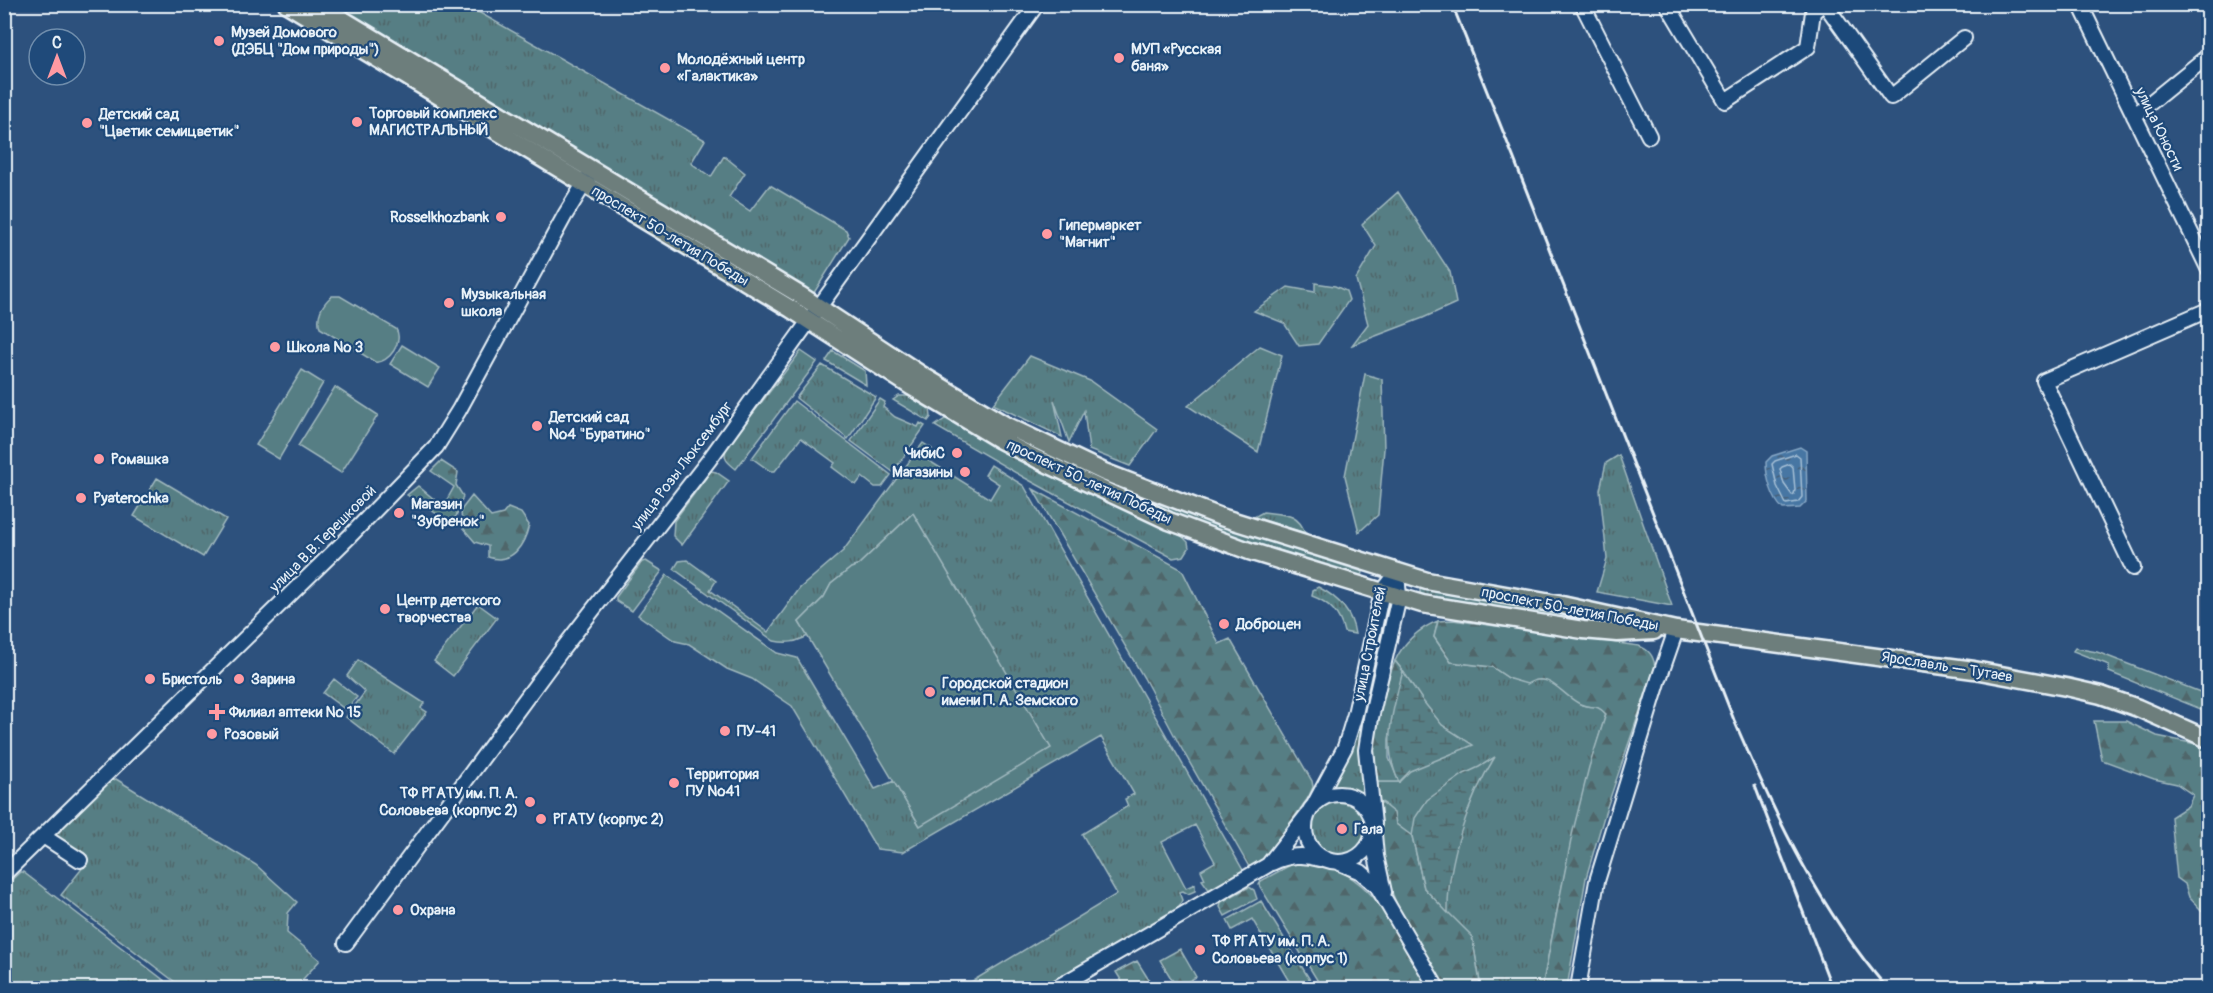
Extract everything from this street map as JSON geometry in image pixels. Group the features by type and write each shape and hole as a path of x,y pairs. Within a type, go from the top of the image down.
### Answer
{"main road":[{"name":"проспект 50-летия Победы","path":"287,4 588,177 815,314 1007,426 1044,445 1104,472 1221,517 1397,573 1445,585 1562,605 1676,630"},
{"name":"проспект 50-летия Победы","path":"317,4 588,177"},
{"name":"проспект 50-летия Победы","path":"815,314 949,410 1037,459 1191,529 1250,551 1399,597 1450,609 1583,630 1617,633 1676,630"},
{"name":"Ярославль — Тутаев","path":"1676,630 1974,670 2066,687 2101,695 2138,708 2208,739"}],"street":[{"name":"улица Розы Люксембург","path":"346,943 561,651 709,460 1037,4"},
{"path":"1582,4 1649,136"},
{"path":"1667,4 1725,101 1808,47 1817,6"},
{"name":"улица Юности","path":"2080,4 2208,268"},
{"path":"1817,6 1891,97 1965,38"},
{"path":"2134,116 2208,56"},
{"name":"улица В.В.Терешковой","path":"4,874 46,838 355,531 436,447 459,410 588,177"},
{"path":"2133,568 2044,381 2208,310"},
{"name":"улица Строителей","path":"1056,988 1268,865 1311,809 1334,770 1350,732 1382,592 1397,573"},
{"name":"улица Строителей","path":"1387,900 1377,863 1367,762 1368,736 1399,597 1397,573"},
{"path":"1578,988 1597,881 1676,630"},
{"path":"1325,860 1314,853 1307,842 1304,828 1311,809 1327,796 1340,794 1353,796 1364,804 1371,815 1374,828 1371,842 1364,853 1352,860 1339,863"},
{"path":"30,860 46,838 81,860"},
{"path":"1268,865 1290,856 1299,855 1339,863 1370,878 1387,900 1437,988"}],"green space":[{"path":"326,5 466,5 705,140 691,163 711,177 724,156 745,173 729,197 750,211 770,185 846,230 849,237 812,296"},
{"path":"1398,192 1450,272 1456,303 1352,345 1368,324 1356,279 1376,246 1362,224"},
{"path":"1315,283 1335,286 1346,291 1349,300 1318,344 1299,346 1284,323 1254,311 1288,287 1315,292"},
{"path":"332,296 340,296 396,329 397,345 390,356 380,362 375,362 320,328 321,310"},
{"path":"845,331 1102,478 1218,525 1363,572 1362,577 1172,514 1040,454"},
{"path":"402,345 440,368 428,387 390,364"},
{"path":"1260,346 1282,355 1258,452 1188,406"},
{"path":"801,351 817,362 736,469 726,460 727,447"},
{"path":"833,351 865,371 866,385 826,361"},
{"path":"1030,356 1090,381 1157,429 1130,466 1089,450 1084,411 1069,442 1054,400 1062,437 993,404"},
{"path":"822,365 876,397 848,439 796,398"},
{"path":"302,370 323,383 279,459 256,445"},
{"path":"1365,374 1382,379 1384,449 1378,515 1359,532 1345,476"},
{"path":"335,387 378,415 341,473 298,446"},
{"path":"899,396 909,396 930,409 931,417 928,421 893,400"},
{"path":"880,399 885,402 883,407 895,417 918,427 920,423 925,426 893,472 851,441"},
{"path":"794,401 891,475 882,487 875,487 862,477 856,485 832,467 835,463 801,438 775,471 770,471 752,458"},
{"path":"945,419 950,419 1034,465 1182,536 1188,542 1189,548 1184,556 1173,558 1025,478 935,426"},
{"path":"923,443 932,449 926,459 990,499 999,484 985,475 991,465 1024,486 1244,872 1210,891 1202,880 1205,879 1201,870 1215,862 1195,825 1162,842 1186,888 1195,884 1195,891 1188,894 1183,891 1179,892 1182,900 1179,908 1043,988 961,988 1117,894 1082,834 1128,806 1125,799 1134,794 1101,737 903,852 877,849 792,706 752,679 727,669 689,644 675,641 638,615 667,575 777,653 797,658 875,789 894,781 920,826 913,513 857,566 831,584 824,597 799,622 808,636 795,641 774,641 674,569 679,561 687,560 716,581 710,590 768,632 800,588 843,551"},
{"path":"1619,455 1672,606 1597,592 1607,559 1600,490 1606,463"},
{"path":"441,461 458,472 456,485 463,496 456,517 448,521 407,495 418,486 440,504 445,503 454,487 431,471"},
{"path":"711,471 729,481 682,545 673,536 674,521"},
{"path":"157,478 226,519 203,557 134,516"},
{"path":"1033,489 1179,568 1219,644 1230,639 1312,781 1313,787 1308,798 1263,861 1252,868 1248,865 1144,678"},
{"path":"472,496 491,517 503,514 508,508 521,513 529,525 524,540 516,552 504,558 488,557 488,546 475,542 462,527 461,510"},
{"path":"1263,512 1283,514 1294,518 1305,533 1254,517"},
{"name":"Городской стадион имени П. А. Земского","path":"913,513 1051,748 920,826 799,622 824,597 831,584 857,566"},
{"path":"646,561 662,571 632,611 616,601 616,597 642,562"},
{"path":"1318,587 1332,595 1343,606 1351,619 1355,634 1344,632 1333,610 1312,596 1313,590"},
{"path":"1420,589 1604,621 1605,624 1452,601 1422,594"},
{"path":"478,604 497,618 453,676 434,661"},
{"path":"1453,620 1639,646 1650,653 1654,662 1655,666 1605,813 1586,878 1567,988 1542,988 1572,835 1589,767 1606,714 1599,708 1580,704 1549,682 1535,680 1527,684 1510,679 1492,667 1451,662 1434,637 1438,621"},
{"path":"1438,621 1434,637 1451,662 1492,667 1510,679 1548,680 1582,705 1599,707 1606,714 1578,816 1542,988 1481,988 1472,936 1448,913 1417,862 1412,837 1396,824 1385,804 1378,800 1376,782 1399,782 1394,772 1397,693 1403,671 1395,661 1402,648 1412,637"},
{"path":"2075,648 2097,652 2208,695 2208,712 2109,672 2109,665 2073,651"},
{"path":"1375,650 1381,651 1360,758 1364,797 1344,790 1329,791 1342,769 1352,744"},
{"path":"358,660 424,703 421,708 427,712 394,754 346,717 365,692 347,676"},
{"path":"1395,661 1403,671 1389,739 1389,758 1399,782 1376,782 1373,749 1376,728 1384,692"},
{"path":"1403,671 1442,725 1473,745 1410,771 1399,782 1391,754 1390,727"},
{"path":"334,679 357,697 346,710 323,693"},
{"path":"2094,721 2126,721 2157,736 2201,745 2208,749 2208,912 2203,912 2189,897 2185,884 2177,878 2171,817 2188,806 2193,795 2177,784 2154,779 2102,760"},
{"path":"1495,757 1476,792 1461,832 1451,873 1448,913 1424,888 1412,836 1415,818 1427,800 1464,774"},
{"path":"116,779 256,865 297,902 288,913 287,933 320,960 295,988 183,988 61,895 88,861 51,836 110,781"},
{"path":"1339,800 1350,802 1359,808 1365,817 1367,828 1365,839 1359,848 1350,854 1339,856 1328,854 1319,848 1313,839 1311,828 1313,817 1319,808 1328,802"},
{"path":"1378,800 1394,813 1396,824 1412,836 1424,888 1472,936 1481,988 1446,988 1407,924 1386,873"},
{"path":"1294,863 1321,865 1343,873 1362,886 1392,923 1428,988 1322,988 1259,885 1261,881"},
{"path":"20,872 23,872 174,988 5,988 5,886"},
{"path":"1249,887 1254,890 1257,899 1225,916 1220,907 1221,902"},
{"path":"1261,901 1315,988 1293,988 1252,919 1232,930 1227,920"},
{"path":"1180,949 1196,977 1177,988 1160,960"},
{"path":"1137,961 1154,988 1126,988 1116,972"}],"water":[{"path":"1800,447 1806,451 1807,501 1800,508 1783,509 1770,487 1766,462 1772,456"}],"railway":[{"path":"1452,4 1734,720 1800,860 1840,926 1887,988"},
{"path":"1755,786 1832,988"}],"place":[{"name":"Музей Домового (ДЭБЦ \"Дом природы\")","path":"219,41"},
{"name":"МУП «Русская баня»","path":"1119,58"},
{"name":"Молодёжный центр «Галактика»","path":"665,68"},
{"name":"Торговый комплекс МАГИСТРАЛЬНЫЙ","path":"357,122"},
{"name":"Детский сад \"Цветик семицветик\"","path":"87,123"},
{"name":"Rosselkhozbank","path":"501,217"},
{"name":"Гипермаркет \"Магнит\"","path":"1047,234"},
{"name":"Музыкальная школа","path":"449,303"},
{"name":"Школа № 3","path":"275,347"},
{"name":"Детский сад №4 \"Буратино\"","path":"537,426"},
{"name":"ЧибиС","path":"957,453"},
{"name":"Ромашка","path":"99,459"},
{"name":"Магазины","path":"965,472"},
{"name":"Pyaterochka","path":"81,498"},
{"name":"Магазин \"Зубренок\"","path":"399,513"},
{"name":"Центр детского творчества","path":"385,609"},
{"name":"Доброцен","path":"1224,624"},
{"name":"Бристоль","path":"150,679"},
{"name":"Зарина","path":"239,679"},
{"name":"Городской стадион имени П. А. Земского","path":"930,692"},
{"name":"Филиал аптеки № 15","path":"217,712"},
{"name":"ПУ-41","path":"725,731"},
{"name":"Розовый","path":"212,734"},
{"name":"Территория ПУ №41","path":"674,783"},
{"name":"ТФ РГАТУ им. П. А. Соловьева (корпус 2)","path":"530,802"},
{"name":"РГАТУ (корпус 2)","path":"541,819"},
{"name":"Гала","path":"1342,829"},
{"name":"Охрана","path":"398,910"},
{"name":"ТФ РГАТУ им. П. А. Соловьева (корпус 1)","path":"1200,950"}]}
